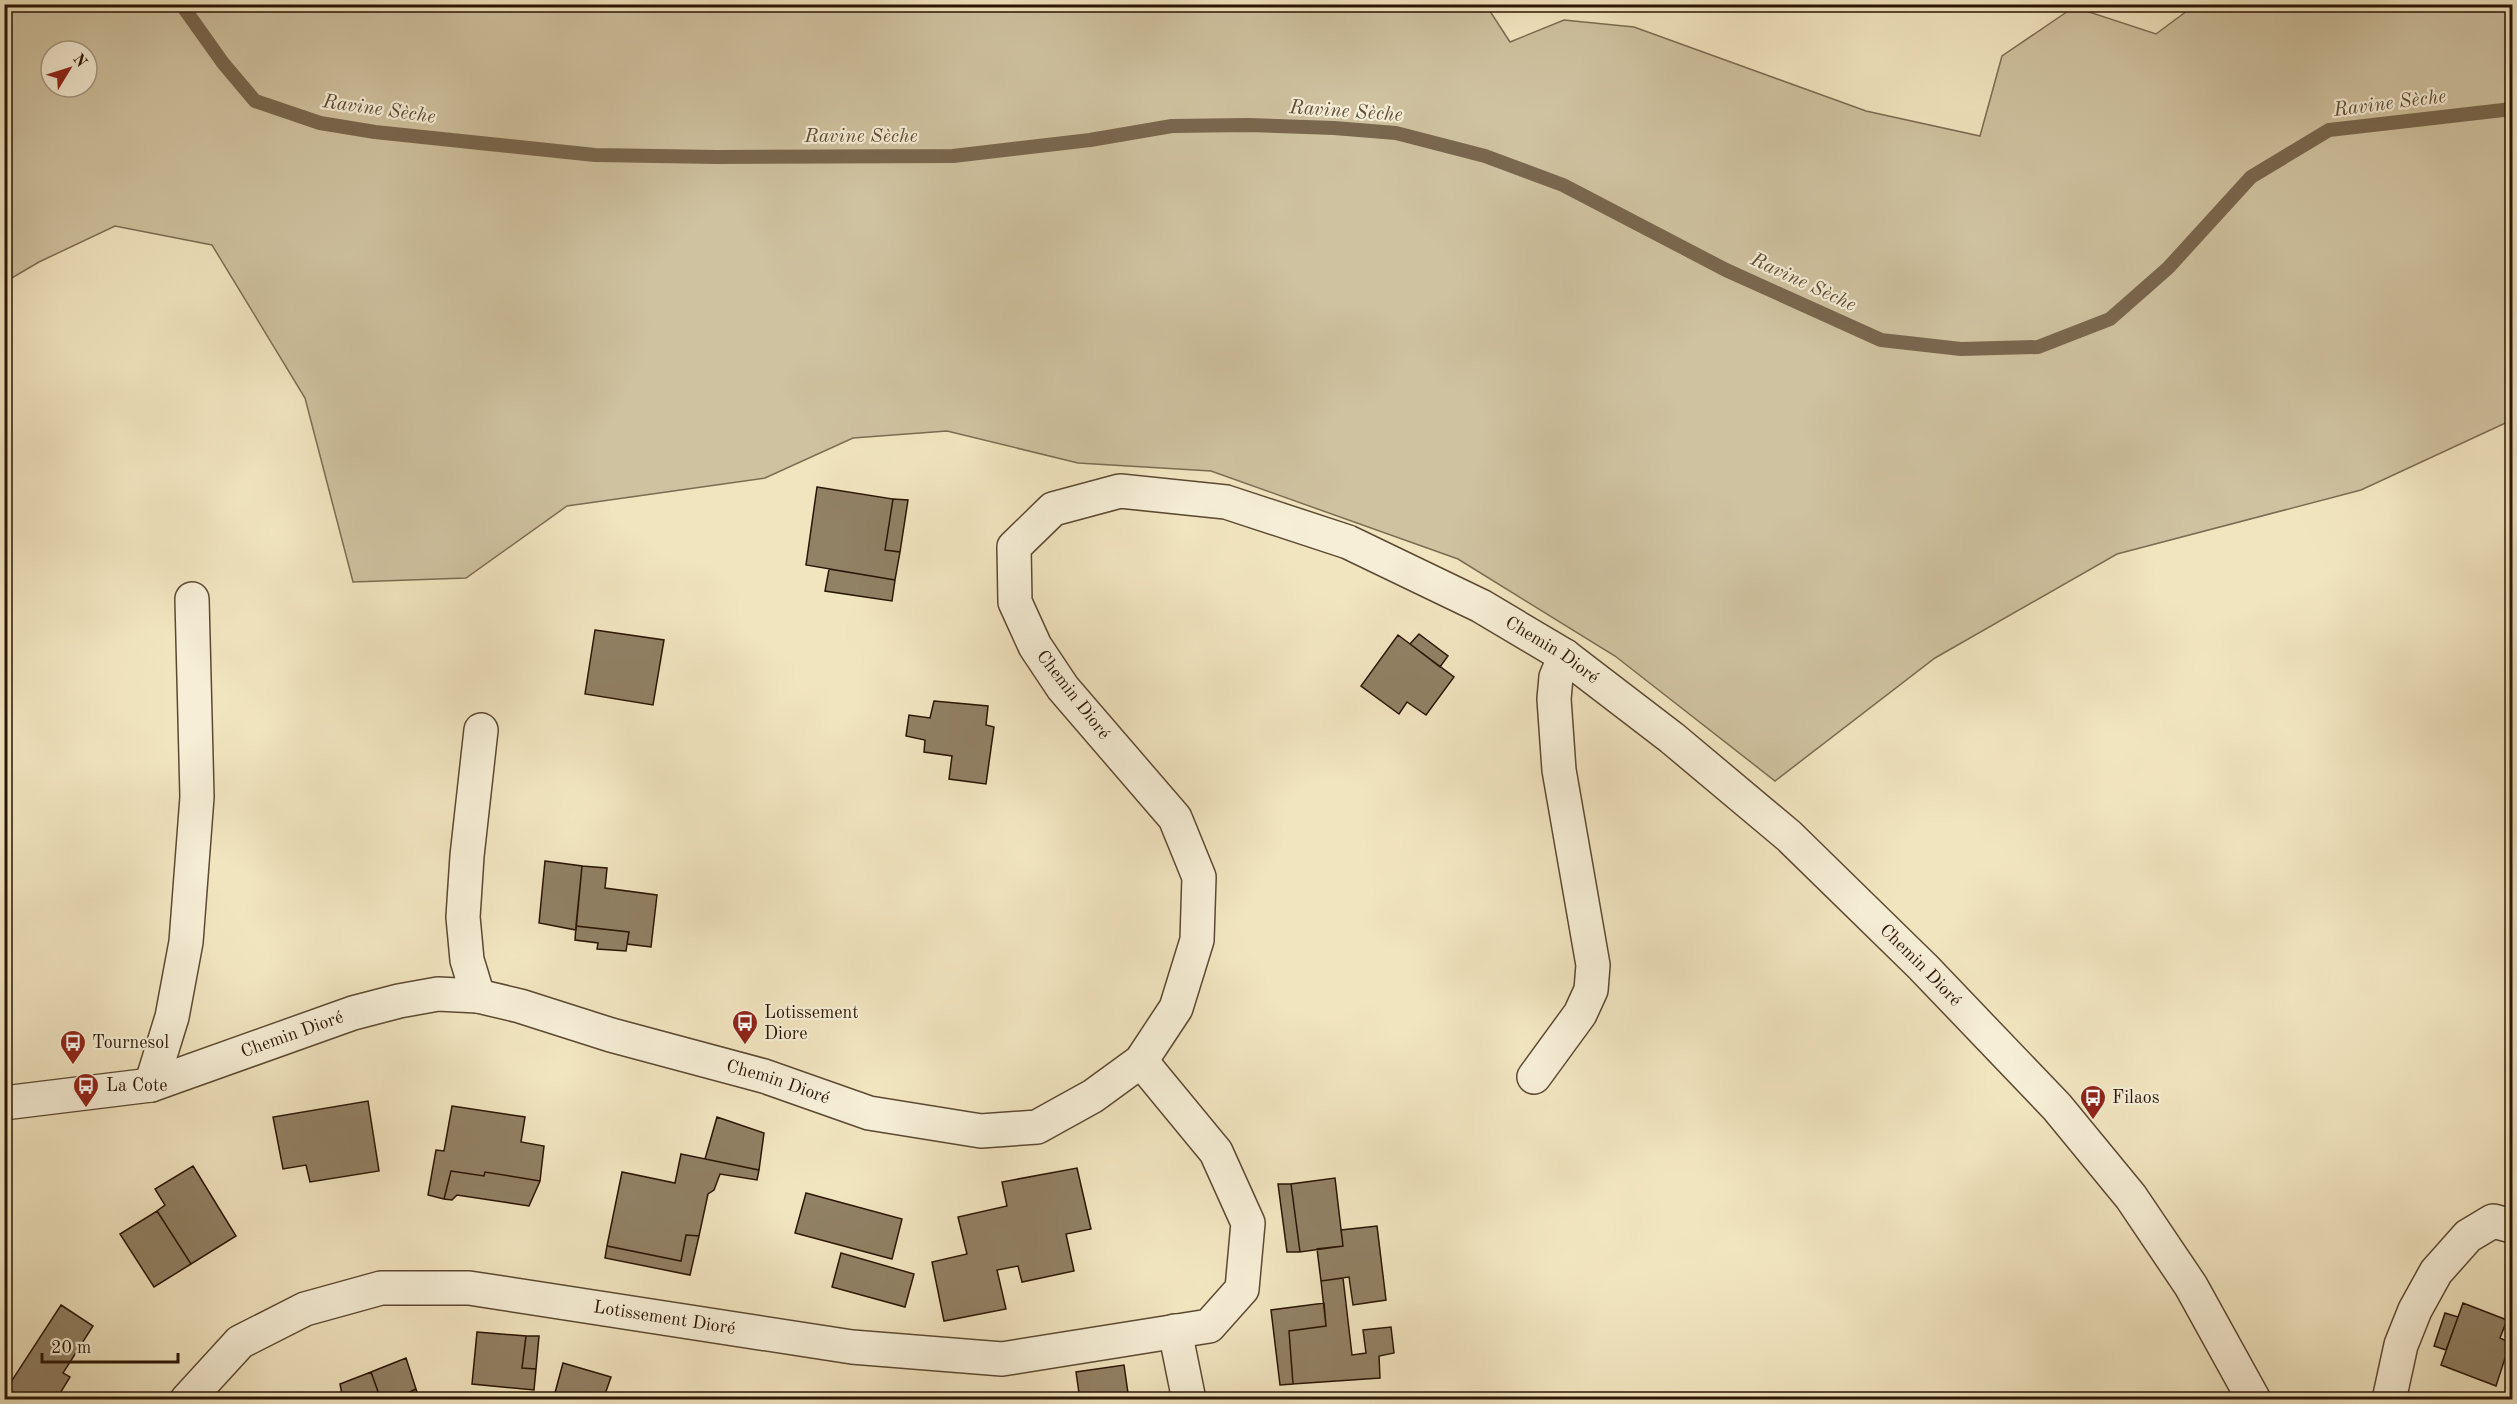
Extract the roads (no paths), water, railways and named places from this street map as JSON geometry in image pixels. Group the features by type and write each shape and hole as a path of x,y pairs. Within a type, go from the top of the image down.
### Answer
{"street":[{"name":"Chemin Dioré","path":"4,1103 151,1085 280,1038 376,1007 438,994 478,996 520,1006 611,1035 764,1076 869,1113 981,1131 1037,1126 1093,1096 1141,1061 1176,1008 1197,940 1199,878 1175,818 1063,688 1035,646 1015,602 1014,547 1053,509 1120,491 1226,502 1348,542 1481,606 1565,656 1672,738 1789,836 1923,967 2057,1107 2132,1197 2191,1286 2254,1400"},
{"path":"151,1085 172,1017 186,942 197,797 192,599"},
{"path":"1534,1077 1580,1014 1592,990 1593,965 1559,770 1554,699 1556,677 1565,656"},
{"path":"478,996 467,960 463,917 467,856 481,730"},
{"name":"Lotissement Dioré","path":"188,1400 240,1342 305,1309 381,1288 469,1288 852,1347 1002,1359 1209,1326 1242,1289 1248,1224 1216,1152 1141,1061"},
{"path":"2389,1400 2401,1345 2415,1310 2436,1272 2468,1236 2493,1221 2512,1226"},
{"path":"1175,1331 1189,1400"}],"waterway":[{"name":"Ravine Sèche","path":"181,4 223,63 255,101 320,123 375,132 595,155 717,157 953,156 1090,140 1172,126 1248,125 1396,133 1485,156 1563,185 1726,270 1881,340 1961,349 2038,347 2110,319 2168,268 2251,177 2329,130 2512,109"}],"place":[{"name":"Lotissement Diore","path":"745,1046"},
{"name":"Tournesol","path":"73,1066"},
{"name":"La Cote","path":"86,1109"},
{"name":"Filaos","path":"2093,1121"}]}
